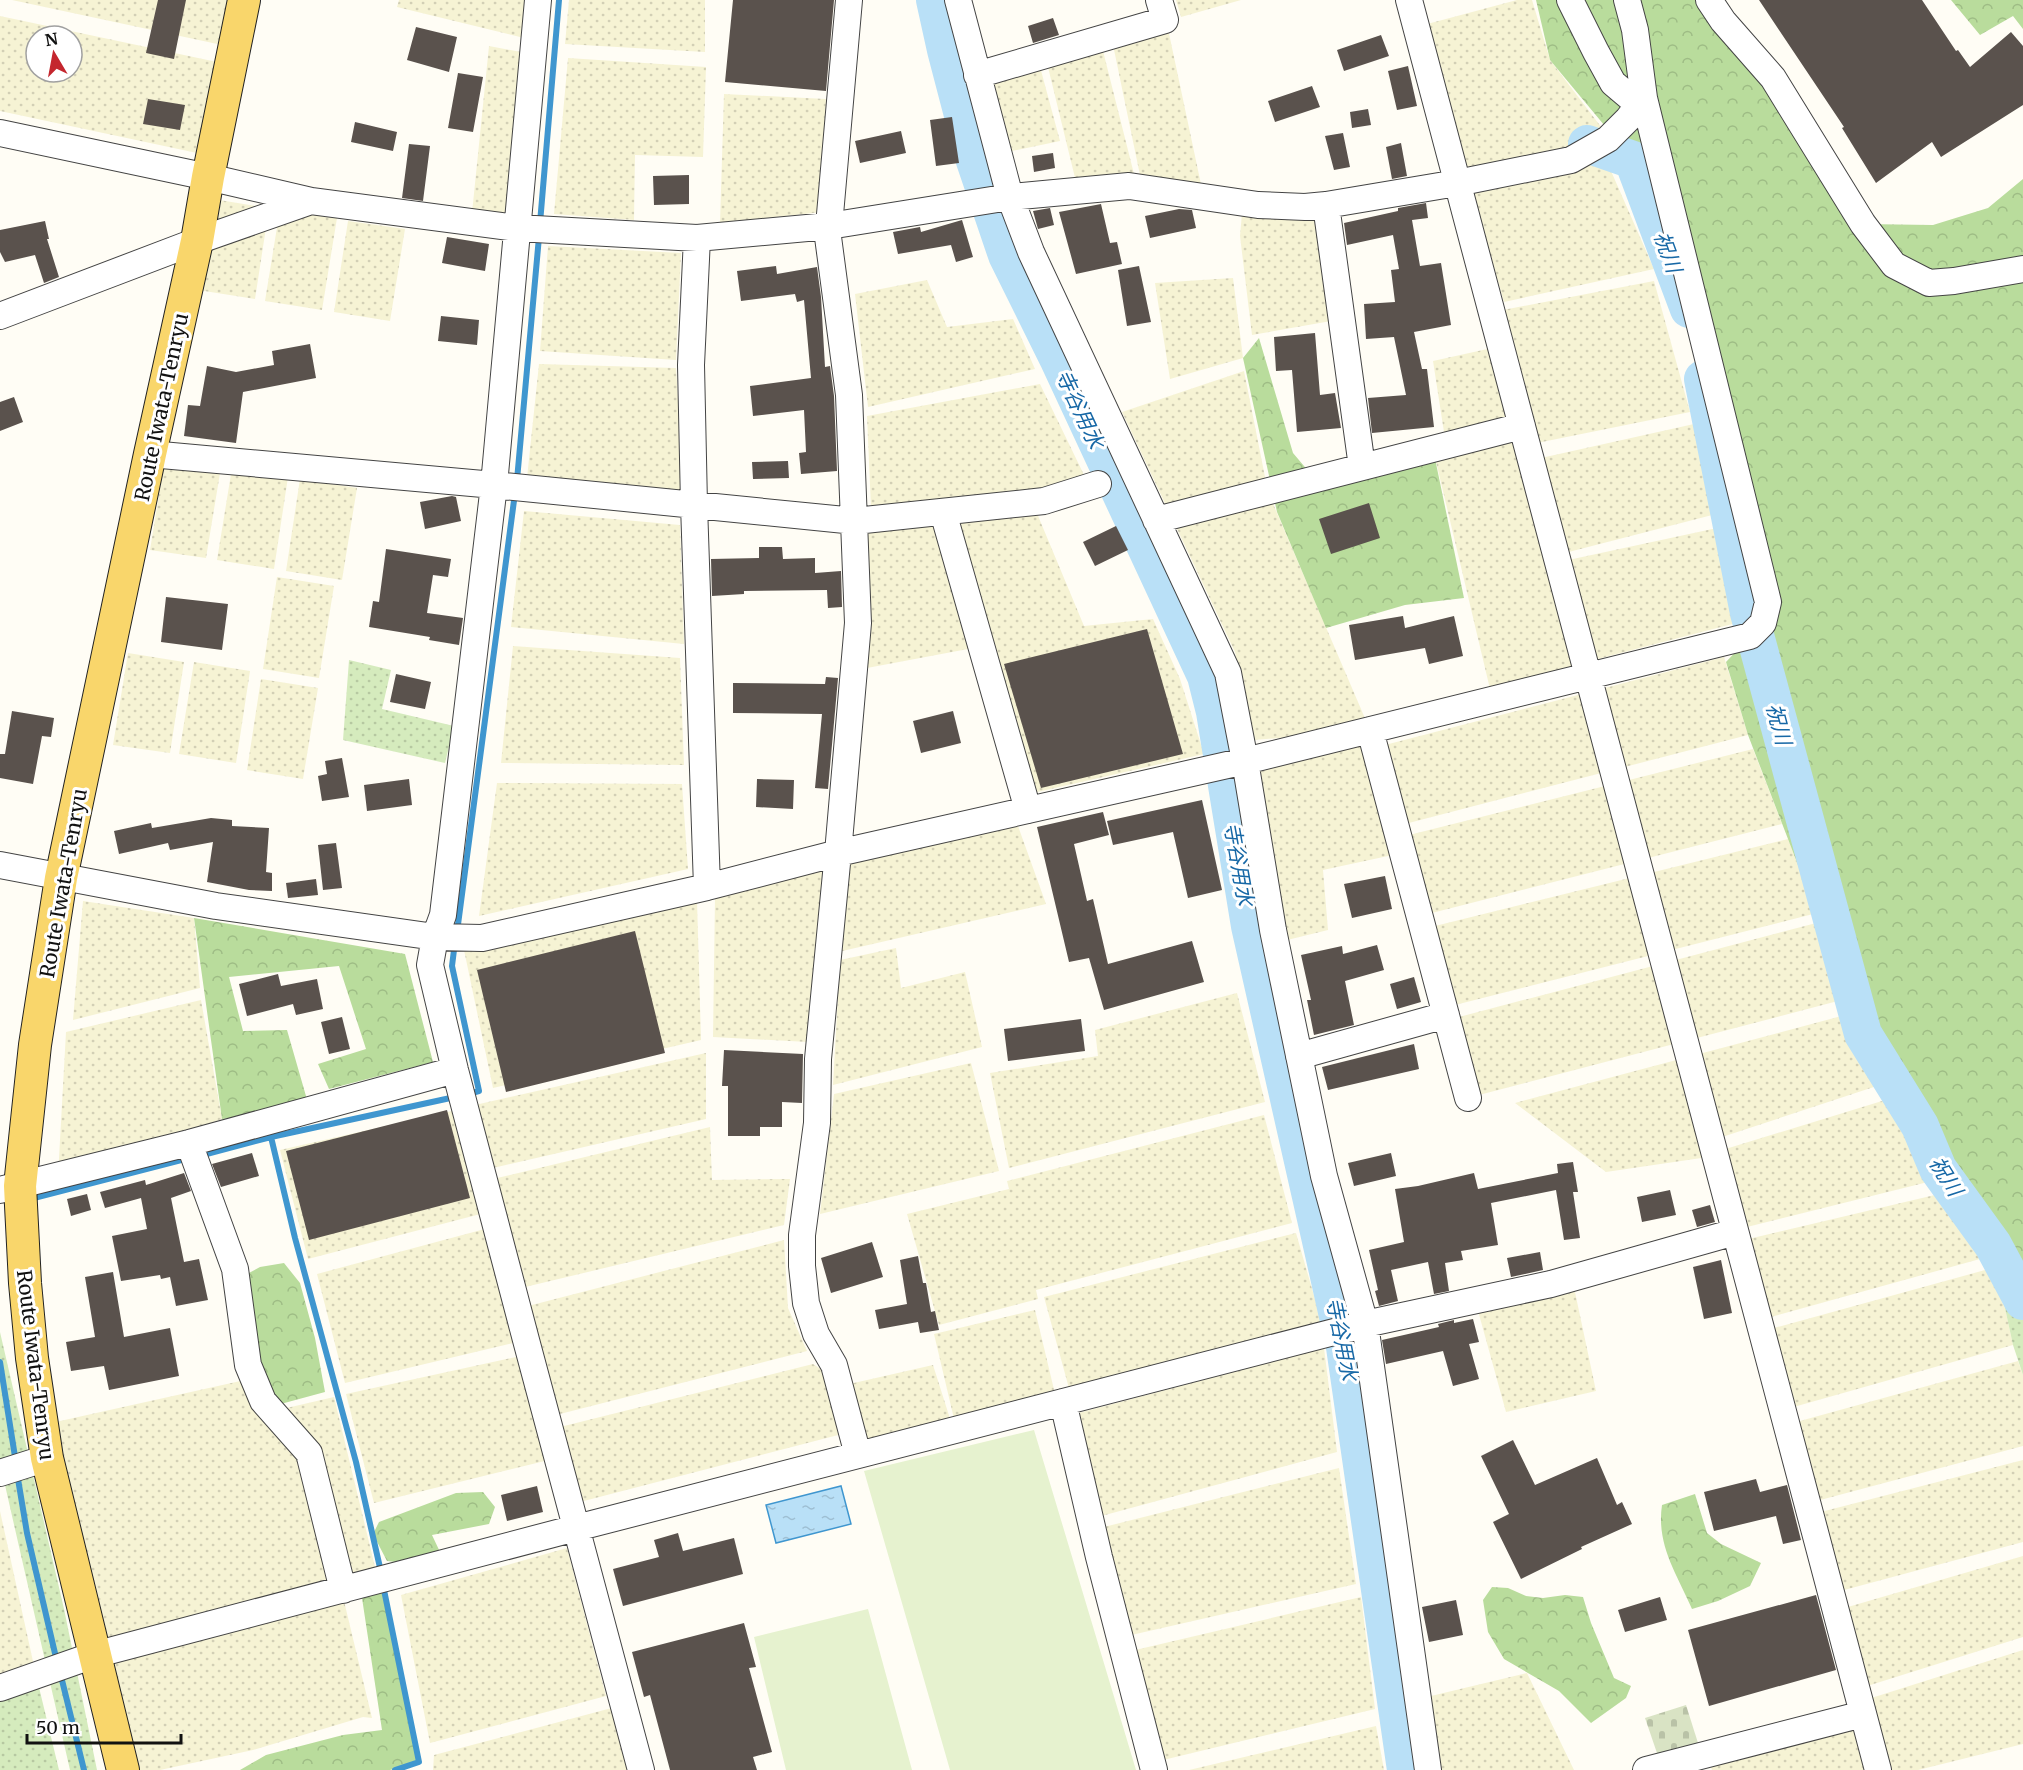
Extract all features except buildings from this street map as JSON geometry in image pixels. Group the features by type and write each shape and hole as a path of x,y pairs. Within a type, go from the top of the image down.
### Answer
{"main road":[{"name":"Route Iwata-Tenryu","path":"123,1770 47,1458 25,1284 10,1188 61,878 197,241 244,0"}],"street":[{"path":"538,0 494,485 443,915 435,937 430,965 455,1070 641,1770"},
{"path":"849,0 828,237 849,395 858,623 818,1059 817,1123 802,1235 802,1266 806,1303 816,1334 834,1365 858,1455"},
{"path":"958,0 1011,197 1031,252 1228,673 1273,930 1324,1176 1365,1324 1428,1770"},
{"path":"977,75 1165,20 1159,0"},
{"path":"1409,0 1590,676 1878,1770"},
{"path":"1570,0 1613,83 1642,101"},
{"path":"0,865 216,906 435,937 482,938 707,887 838,853 1245,761 1750,636 1763,623 1768,603 1642,101 1635,30 1627,0"},
{"path":"1709,0 1723,21 1773,78 1863,224 1894,265 1929,283 2023,269"},
{"path":"0,133 311,201 517,228 698,238 829,226 1011,197 1129,186 1258,205 1305,207 1326,205 1457,183 1571,160 1608,139 1642,101"},
{"path":"0,316 197,241 311,201"},
{"path":"1326,205 1362,467"},
{"path":"698,238 691,354 707,887"},
{"path":"1156,520 1522,426"},
{"path":"150,454 855,521 1044,501 1098,484"},
{"path":"943,512 1028,810"},
{"path":"1370,730 1468,1098"},
{"path":"1299,1056 1446,1015"},
{"path":"10,1188 189,1143 455,1070"},
{"path":"189,1143 235,1269 248,1365 263,1401 309,1453 343,1590"},
{"path":"0,1688 94,1655 576,1528 1365,1324 1551,1284 1735,1232"},
{"path":"1063,1402 1099,1557 1154,1770"},
{"path":"0,1473 47,1458"},
{"path":"1646,1770 1863,1714"}],"shaded area":[{"path":"12,0 232,0 222,45"},
{"path":"399,0 532,0 528,39 397,7"},
{"path":"569,0 705,0 705,52 565,44"},
{"path":"1176,0 1241,0 1181,17"},
{"path":"1517,0 1532,0 1550,60 1605,132 1604,155 1654,269 1504,302 1472,191 1562,162 1464,167 1416,27"},
{"path":"0,16 38,24 24,24 24,84 84,84 84,34 217,62 197,153 0,111"},
{"path":"1167,24 1202,189 1141,180 1112,40"},
{"path":"1101,43 1134,174 1077,186 1046,59"},
{"path":"489,46 526,53 511,219 472,213"},
{"path":"568,58 706,67 703,157 635,155 634,220 554,214"},
{"path":"1039,63 1060,141 1007,152 990,78"},
{"path":"724,94 826,99 822,212 720,223"},
{"path":"213,199 269,208 255,299 198,290"},
{"path":"280,209 337,218 322,310 265,301"},
{"path":"1242,213 1317,216 1331,321 1252,335 1240,236"},
{"path":"348,221 405,229 390,321 334,312"},
{"path":"548,246 681,253 676,360 540,351"},
{"path":"1233,278 1243,358 1170,379 1155,283"},
{"path":"927,280 947,327 1013,319 1035,369 868,407 855,294"},
{"path":"1654,281 1690,412 1537,443 1503,310"},
{"path":"1501,346 1532,460 1694,424 1720,513 1557,555 1559,562 1717,528 1744,621 1586,662 1590,676 1490,689 1433,449 1446,445 1433,361"},
{"path":"539,364 676,368 684,493 527,478"},
{"path":"1244,371 1268,492 1370,730 1402,853 1323,870 1328,930 1275,943 1245,761 1364,731 1254,740 1235,652 1122,412"},
{"path":"1040,384 1085,477 1018,495 871,508 867,416"},
{"path":"165,458 221,467 206,558 150,550"},
{"path":"232,468 288,477 274,569 217,560"},
{"path":"300,479 357,488 342,580 286,571"},
{"path":"524,511 680,525 684,644 511,627"},
{"path":"1036,511 1084,626 1153,619 1180,679 1204,754 1033,793 951,522"},
{"path":"938,520 968,649 867,668 867,526"},
{"path":"277,577 334,586 319,678 263,669"},
{"path":"513,646 680,658 684,765 501,763"},
{"path":"128,653 184,662 170,753 113,745"},
{"path":"1724,657 1748,735 1401,825 1381,746"},
{"path":"194,662 250,671 236,763 179,754"},
{"path":"261,679 318,688 303,779 247,770"},
{"path":"1753,749 1782,824 1424,915 1405,836"},
{"path":"497,783 682,784 688,869 479,916"},
{"path":"1018,826 1046,904 838,952 848,863"},
{"path":"1788,839 1817,913 1455,1005 1435,926"},
{"path":"829,869 808,1042 713,1037 715,898"},
{"path":"697,900 701,1040 493,1088 464,950"},
{"path":"83,901 194,918 200,988 73,1020"},
{"path":"1820,922 1853,997 1479,1095 1459,1017"},
{"path":"896,948 901,988 965,972 982,1047 833,1085 840,960"},
{"path":"1237,993 1265,1102 1009,1168 990,1073 1098,1056 1095,1030"},
{"path":"201,1000 222,1119 58,1176 66,1032"},
{"path":"1849,1014 1892,1081 1716,1139 1715,1156 1606,1172 1515,1103"},
{"path":"706,1053 706,1119 493,1168 475,1105"},
{"path":"971,1063 999,1171 820,1214 834,1094"},
{"path":"1895,1097 1932,1181 1739,1229 1719,1151"},
{"path":"465,1108 492,1211 308,1259 280,1150"},
{"path":"1264,1115 1292,1223 1036,1290 1038,1299 939,1325 907,1214 1009,1189 1007,1181"},
{"path":"710,1127 712,1180 790,1179 784,1225 521,1288 493,1179"},
{"path":"1939,1194 1998,1254 1760,1320 1740,1241"},
{"path":"496,1226 526,1340 345,1383 317,1274"},
{"path":"1296,1233 1323,1327 1070,1392 1044,1297"},
{"path":"784,1240 788,1308 807,1351 556,1415 528,1306"},
{"path":"1996,1267 2013,1345 1783,1410 1763,1331"},
{"path":"1572,1278 1596,1391 1506,1412 1475,1300"},
{"path":"1035,1310 1056,1398 955,1423 934,1334"},
{"path":"1324,1348 1337,1452 1094,1518 1071,1415"},
{"path":"530,1354 557,1458 374,1503 346,1394"},
{"path":"2018,1361 2023,1375 2023,1446 1809,1503 1789,1424"},
{"path":"813,1364 827,1373 842,1434 580,1502 560,1427"},
{"path":"933,1365 952,1425 862,1448 845,1385"},
{"path":"254,1378 278,1410 334,1397 376,1571 340,1577 328,1534 372,1718 363,1717 253,1750 160,1770 123,1770 42,1425"},
{"path":"2023,1460 2023,1542 1833,1593 1813,1514"},
{"path":"1339,1468 1356,1584 1127,1636 1100,1528"},
{"path":"0,1511 36,1675 0,1688"},
{"path":"567,1548 606,1696 430,1743 401,1595"},
{"path":"2023,1556 2023,1637 1861,1688 1841,1609"},
{"path":"1361,1597 1375,1709 1159,1761 1131,1651"},
{"path":"2023,1650 2023,1744 1918,1770 1883,1770 1865,1700"},
{"path":"1527,1673 1574,1770 1440,1770 1431,1696"},
{"path":"623,1705 640,1770 433,1770 434,1755"},
{"path":"1863,1714 1878,1770 1712,1770 1707,1754"},
{"path":"1376,1726 1384,1770 1189,1770"}],"green space":[{"path":"922,0 952,0 959,62 934,70"},
{"path":"1536,0 1715,0 1863,224 1933,225 1988,208 2023,179 2023,1262 1993,1245 1863,1034 1748,735 1726,662 1771,614 1691,315 1639,167 1550,60"},
{"path":"1951,0 2023,0 2023,29 2013,16 1980,35"},
{"path":"1259,338 1293,453 1315,479 1433,449 1464,598 1405,605 1326,628 1277,512 1243,358"},
{"path":"349,660 391,670 382,709 454,726 445,763 343,740"},
{"path":"194,918 405,954 433,1062 329,1089 318,1064 366,1049 339,966 229,977 243,1031 287,1030 310,1110 222,1119"},
{"path":"2011,1255 2023,1262 2023,1375 2013,1345 1996,1267"},
{"path":"284,1263 300,1283 315,1338 325,1392 277,1405 258,1388 245,1293 249,1273 260,1267"},
{"path":"0,1332 64,1609 97,1770 70,1770 2,1472"},
{"path":"1034,1430 1136,1770 950,1770 864,1471"},
{"path":"483,1492 495,1507 489,1524 432,1535 440,1552 405,1563 387,1561 373,1534 379,1522 456,1493"},
{"path":"1695,1494 1707,1533 1721,1544 1761,1563 1750,1586 1718,1601 1692,1609 1669,1559 1661,1520 1662,1505"},
{"path":"1492,1587 1508,1588 1526,1596 1543,1598 1565,1595 1583,1597 1591,1623 1614,1678 1631,1686 1626,1698 1591,1723 1559,1691 1504,1659 1488,1632 1483,1600"},
{"path":"385,1592 419,1762 390,1770 240,1770 266,1755 343,1735 382,1730 362,1598"},
{"path":"868,1609 912,1770 786,1770 754,1637"},
{"path":"36,1675 59,1770 0,1770 0,1688"},
{"path":"1686,1705 1698,1743 1658,1756 1645,1718"}],"water":[{"path":"841,1486 851,1524 776,1543 766,1505"}],"waterway":[{"path":"540,223 559,0"},
{"name":"寺谷用水","path":"935,0 975,161 1007,255 1058,358 1206,676 1215,712 1250,926 1345,1347 1406,1770"},
{"name":"祝川","path":"1587,144 1633,160 1689,309"},
{"path":"517,480 539,237"},
{"name":"祝川","path":"1703,379 1749,613 1863,1034 1920,1126 1938,1169 1993,1245 2023,1301"},
{"path":"457,932 515,493"},
{"path":"455,942 452,966 479,1091 468,1094"},
{"path":"199,1156 271,1137 455,1097"},
{"path":"271,1137 295,1238 356,1462 381,1572"},
{"path":"30,1199 189,1158"},
{"path":"0,1362 16,1463"},
{"path":"17,1473 27,1533 57,1662"},
{"path":"383,1585 419,1762 395,1770"},
{"path":"60,1672 84,1770"}]}
